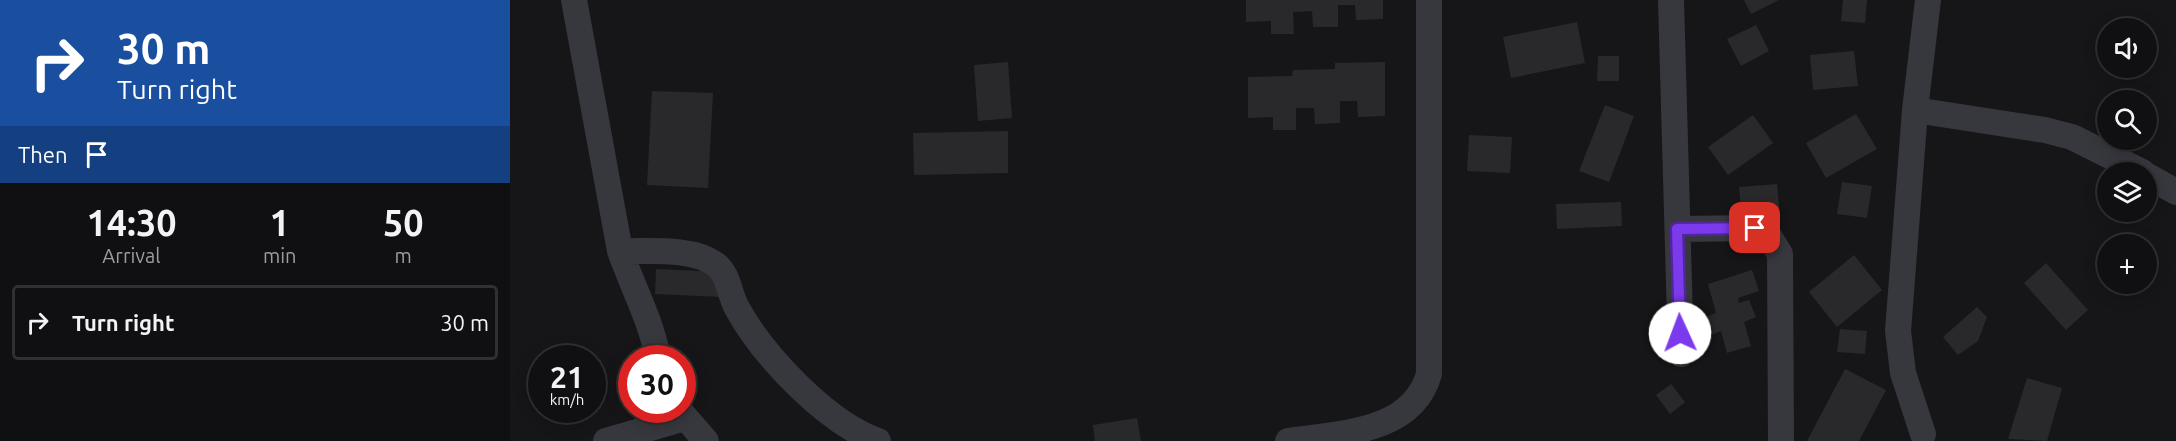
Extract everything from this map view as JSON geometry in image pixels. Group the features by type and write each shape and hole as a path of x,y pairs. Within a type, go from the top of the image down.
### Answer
{"street":[{"path":"573,0 620,251 634,291 652,327 655,345"},
{"path":"1288,441 1383,424 1400,414 1425,387 1429,374 1429,0"},
{"path":"1671,0 1681,354"},
{"path":"1923,434 1904,373 1898,331 1915,110 1928,0"},
{"path":"1915,110 2045,130 2072,137 2122,162"},
{"path":"2157,181 2176,192"},
{"path":"1677,229 1755,228 1770,238 1780,254 1781,441"},
{"path":"620,251 677,254 699,257 714,263 723,272 736,306 745,321 781,366 832,417 867,439"},
{"path":"606,441 657,423"},
{"path":"690,423 706,441"}],"building":[{"path":"1246,0 1383,0 1383,19 1356,20 1355,5 1338,5 1338,27 1313,27 1312,11 1293,12 1294,34 1271,34 1271,21 1246,22"},
{"path":"1744,0 1779,0 1751,14"},
{"path":"1843,0 1867,0 1865,23 1841,21"},
{"path":"1577,22 1585,63 1511,78 1503,37"},
{"path":"1756,25 1769,51 1741,66 1727,39"},
{"path":"1854,51 1858,86 1813,90 1810,55"},
{"path":"1598,56 1619,56 1619,81 1597,81"},
{"path":"1008,62 1012,118 978,121 974,65"},
{"path":"1385,62 1385,116 1358,117 1357,101 1340,101 1340,123 1315,124 1314,108 1296,108 1296,130 1273,130 1273,117 1248,118 1248,77 1292,76 1293,70 1335,69 1335,63"},
{"path":"652,91 713,93 708,188 647,185"},
{"path":"1605,105 1634,116 1609,182 1579,171"},
{"path":"1856,114 1877,149 1826,178 1806,143"},
{"path":"1753,115 1773,143 1728,175 1708,147"},
{"path":"1008,131 1008,173 914,175 913,133"},
{"path":"1469,135 1512,137 1510,173 1467,171"},
{"path":"1842,182 1872,186 1867,218 1837,214"},
{"path":"1777,184 1780,215 1742,219 1739,187"},
{"path":"1621,202 1622,226 1557,229 1556,204"},
{"path":"1854,255 1882,290 1837,327 1809,292"},
{"path":"2046,263 2088,310 2066,330 2024,283"},
{"path":"656,269 722,272 721,297 655,294"},
{"path":"1752,270 1759,291 1738,298 1739,303 1749,300 1756,317 1744,322 1751,346 1727,353 1721,331 1699,340 1692,322 1716,313 1708,284"},
{"path":"1977,307 1987,317 1978,341 1958,355 1943,337"},
{"path":"1840,329 1867,331 1865,354 1837,352"},
{"path":"1845,369 1886,390 1859,441 1807,441"},
{"path":"2027,378 2062,388 2047,441 2008,439"},
{"path":"1671,384 1685,402 1670,414 1656,395"},
{"path":"1137,418 1141,441 1095,441 1093,425"}],"route":[{"path":"1680,333 1677,229 1755,228"}]}
